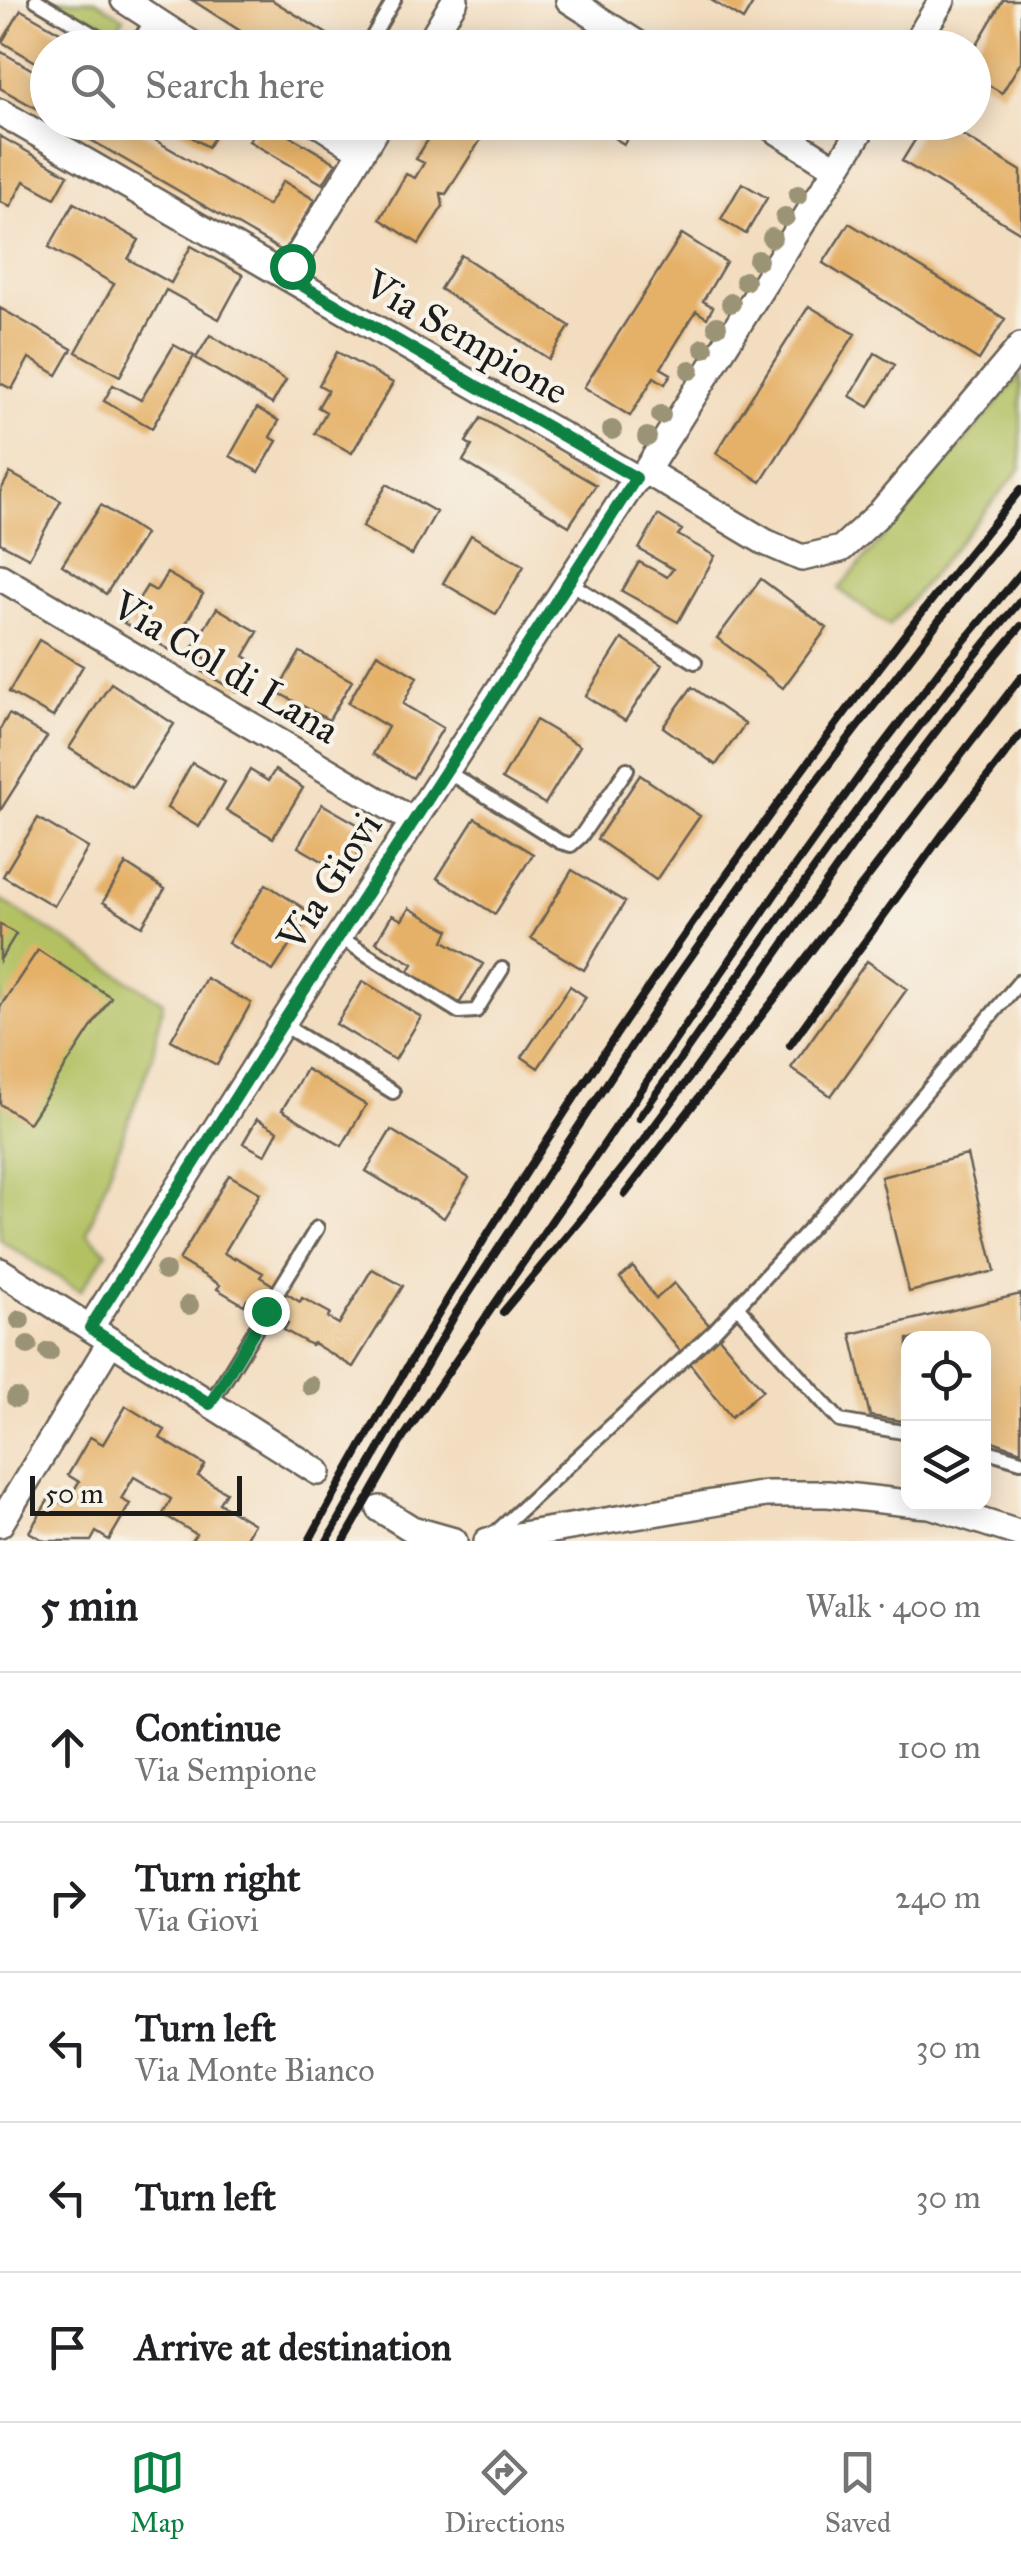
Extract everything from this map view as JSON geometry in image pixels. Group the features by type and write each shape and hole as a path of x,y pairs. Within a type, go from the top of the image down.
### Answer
{"street":[{"path":"437,30 456,0"},
{"path":"569,0 616,30"},
{"path":"924,30 942,0"},
{"path":"140,7 173,30"},
{"name":"Via Sempione","path":"0,112 30,129"},
{"name":"Via Sempione","path":"49,140 642,475 802,558 841,549 880,512 1021,346"},
{"path":"344,140 362,152"},
{"path":"286,276 369,140"},
{"path":"791,140 837,169"},
{"name":"Via Giovi","path":"0,1524 100,1335 282,1024 568,582 642,475 855,140"},
{"name":"Via Col di Lana","path":"0,576 413,821"},
{"path":"0,1271 318,1472"},
{"path":"487,1541 766,1494 828,1494 901,1502"},
{"path":"380,1510 412,1528 454,1541"},
{"path":"949,1511 1021,1534"}],"lane":[{"path":"36,0 86,30"},
{"path":"376,30 394,0"},
{"path":"568,582 695,662"},
{"path":"446,770 560,842 571,845 627,769"},
{"path":"338,936 458,1012 476,1011 502,969"},
{"path":"487,1541 714,1331 823,1214 1021,980"},
{"path":"282,1024 393,1092"},
{"path":"279,1290 317,1228"},
{"path":"737,1306 840,1422 901,1433"},
{"path":"210,1404 266,1311"},
{"path":"991,1452 1021,1461"}],"green space":[{"path":"54,0 95,0 124,18 117,30 103,30"},
{"path":"1021,375 1021,468 889,626 839,589"},
{"path":"0,899 163,1002 152,1057 87,1233 107,1253 80,1291 0,1240"}],"building":[{"path":"192,0 272,0 321,30 239,30"},
{"path":"711,0 755,0 743,20"},
{"path":"1003,0 1021,0 1021,62 1002,93 991,86 991,30 985,30"},
{"path":"21,10 56,30 30,30 30,59 2,42"},
{"path":"0,51 30,68 30,105 0,88"},
{"path":"0,136 68,175 55,198 24,181 10,207 0,201"},
{"path":"91,140 155,140 268,206 283,181 315,200 284,252"},
{"path":"297,140 336,163 323,184 249,141"},
{"path":"428,140 480,140 446,194 441,193 443,206 419,244 380,219 406,174 415,178 424,163 416,159"},
{"path":"915,140 970,140 1021,171 1021,233 902,161"},
{"path":"742,183 767,198 746,234 721,219"},
{"path":"74,203 139,240 128,259 171,283 191,246 243,275 219,319 166,290 120,376 76,352 114,284 49,247"},
{"path":"849,223 1005,319 979,360 823,263"},
{"path":"682,234 726,262 703,301 713,307 707,318 696,311 661,368 671,374 665,384 654,377 630,416 584,387"},
{"path":"461,255 570,326 549,359 440,289"},
{"path":"809,306 855,334 761,482 716,453"},
{"path":"0,308 72,349 57,375 29,358 12,389 0,383"},
{"path":"210,335 286,380 272,404 196,358"},
{"path":"174,345 194,356 152,428 104,401 113,385 141,400"},
{"path":"337,352 393,383 352,453 315,433 326,412 318,407 328,390 319,385"},
{"path":"875,353 895,365 869,407 850,396"},
{"path":"257,408 279,421 270,437 277,441 259,472 230,456"},
{"path":"481,418 596,485 569,526 463,461 472,446 466,442"},
{"path":"10,473 61,501 29,558 0,543 0,492"},
{"path":"387,484 436,512 412,555 362,527"},
{"path":"101,505 145,534 106,594 62,565"},
{"path":"658,515 682,530 678,535 715,556 678,622 622,591 639,562 667,577 673,569 639,549"},
{"path":"471,535 524,566 496,614 443,583"},
{"path":"167,573 203,594 170,650 124,623 147,586 156,591"},
{"path":"761,579 827,628 783,688 717,638"},
{"path":"217,608 258,632 244,656 255,663 237,692 203,672 210,661 191,650"},
{"path":"622,639 662,665 625,721 586,696"},
{"path":"39,640 83,666 53,717 9,692"},
{"path":"300,652 352,681 329,720 277,692"},
{"path":"377,653 417,677 403,704 443,728 413,778 373,754 388,727 348,703"},
{"path":"111,683 174,724 132,788 69,748"},
{"path":"692,687 745,724 716,765 663,727"},
{"path":"9,714 47,737 0,811 0,729"},
{"path":"536,720 580,746 545,804 502,779"},
{"path":"192,763 225,782 199,827 167,808"},
{"path":"250,770 268,781 275,770 303,788 273,838 226,810"},
{"path":"640,775 700,816 656,880 597,839"},
{"path":"322,804 371,832 347,875 298,847"},
{"path":"38,818 88,848 54,906 3,876"},
{"path":"475,818 533,854 495,914 437,878"},
{"path":"126,864 165,889 142,926 103,902"},
{"path":"572,870 625,902 584,970 531,938"},
{"path":"266,884 311,913 273,971 228,943"},
{"path":"409,908 449,930 444,941 483,964 459,1004 407,974 413,964 376,942 392,915 402,920"},
{"path":"0,924 16,934 0,960"},
{"path":"38,950 111,997 29,1123 0,1104 0,1007"},
{"path":"867,961 907,989 831,1096 791,1068"},
{"path":"206,978 251,1003 217,1065 171,1040"},
{"path":"363,981 421,1017 395,1060 336,1024"},
{"path":"570,986 586,997 538,1068 522,1057"},
{"path":"306,1069 366,1105 342,1146 282,1110"},
{"path":"257,1119 278,1131 265,1155 243,1143"},
{"path":"391,1130 469,1178 444,1218 366,1171"},
{"path":"967,1155 995,1271 909,1292 881,1177"},
{"path":"229,1175 260,1193 224,1253 263,1273 260,1277 300,1302 302,1298 330,1313 328,1318 339,1324 372,1269 403,1286 353,1367 284,1330 288,1323 247,1300 244,1305 217,1289 220,1285 179,1260"},
{"path":"633,1267 656,1299 674,1283 763,1390 731,1417 620,1278"},
{"path":"1021,1294 1021,1451 991,1440 991,1331 901,1331 901,1421 870,1416 851,1334"},
{"path":"126,1406 165,1430 160,1438 205,1465 198,1476 226,1492 219,1503 254,1524 244,1541 191,1541 196,1534 163,1514 171,1499 134,1477 121,1499 130,1504 109,1540 96,1532 91,1541 45,1541 29,1532 50,1497 65,1505 79,1482 68,1475 90,1437 103,1444"}],"railway":[{"path":"309,1541 444,1304 641,999 852,703 1021,489"},
{"path":"327,1541 456,1313 678,975 803,798 1021,518"},
{"path":"344,1541 403,1438 780,887 943,666 1021,573"},
{"path":"639,1118 872,790 1021,600"},
{"path":"503,1312 652,1129 923,748 1021,626"},
{"path":"625,1194 1021,677"},
{"path":"790,1045 942,835 1021,734"}],"route":[{"path":"266,1311 210,1404 90,1328 636,478 286,276 292,266"}]}
